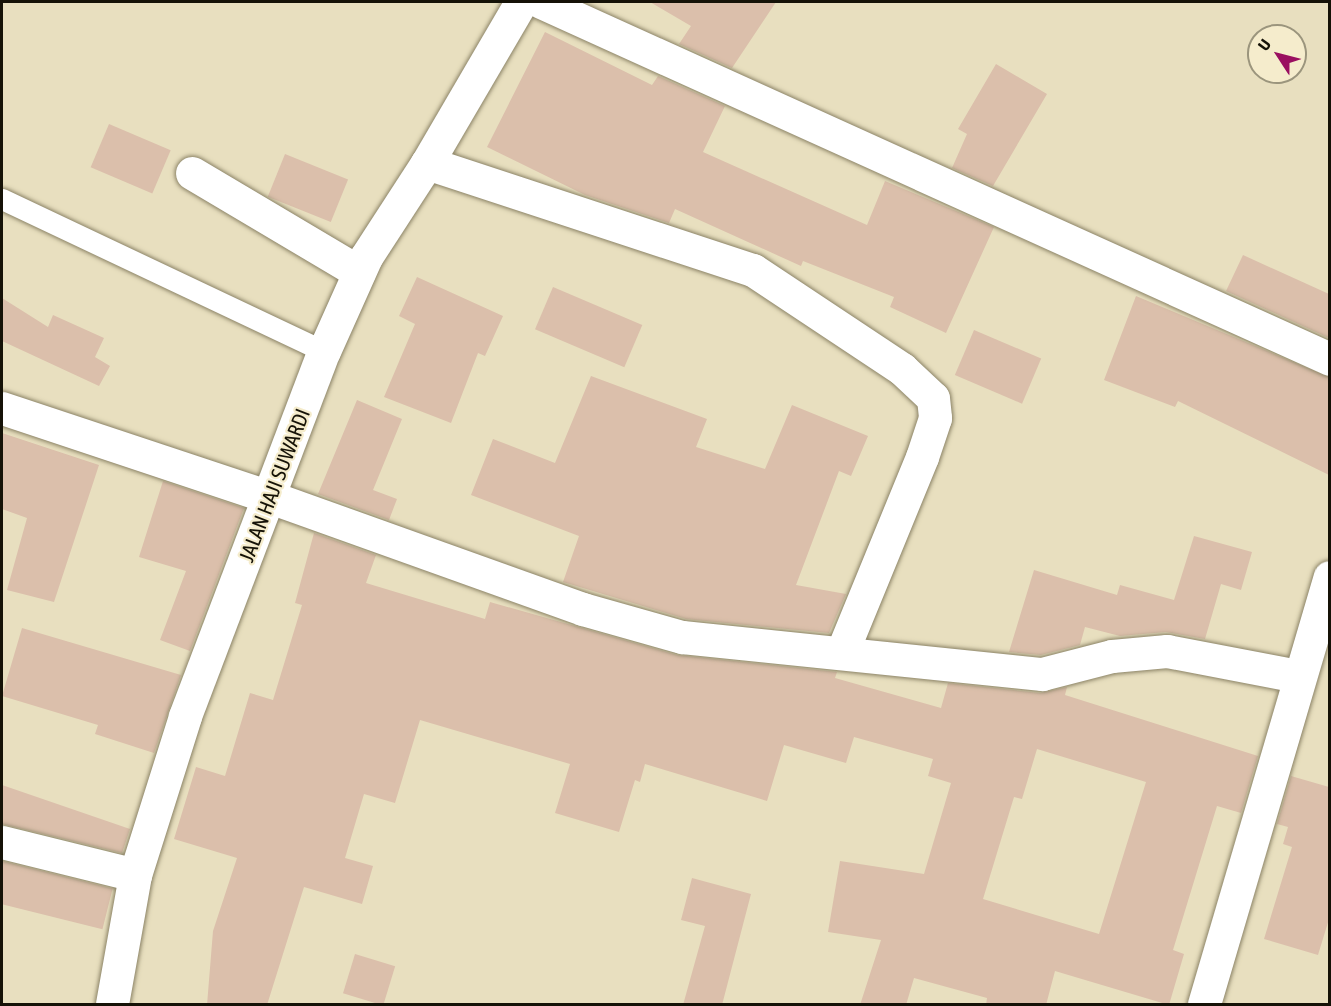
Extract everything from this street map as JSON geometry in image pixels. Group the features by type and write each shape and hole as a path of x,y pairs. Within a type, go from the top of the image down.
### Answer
{"street":[{"name":"JALAN HAJI SUWARDI","path":"112,1005 135,875 185,716 324,351 359,272 428,163 521,2"},
{"path":"541,2 1329,359"},
{"path":"428,163 753,270 902,369 933,398 935,418 922,457 842,652"},
{"path":"192,173 359,272"},
{"path":"2,408 270,497 584,609 682,637 1042,674 1121,654 1167,651 1298,676"},
{"path":"1204,1005 1298,676 1329,577"},
{"path":"2,842 135,875"}],"lane":[{"path":"2,199 324,351"}],"building":[{"path":"650,2 776,2 732,68 679,44 691,26"},
{"path":"545,32 652,85 658,76 725,106 703,152 867,225 885,181 994,227 946,333 890,307 894,297 803,261 801,266 675,209 669,223 585,195 487,147"},
{"path":"996,64 1047,94 993,186 952,168 967,134 958,129"},
{"path":"109,124 171,150 152,193 91,167"},
{"path":"285,154 348,179 331,222 268,197"},
{"path":"1243,255 1329,294 1329,338 1226,291"},
{"path":"417,277 503,316 485,356 478,353 451,423 384,397 415,324 399,316"},
{"path":"553,287 642,325 624,367 535,329"},
{"path":"1136,296 1329,377 1329,475 1178,401 1175,407 1104,380"},
{"path":"2,298 48,327 53,315 104,338 95,357 110,366 99,386 2,341"},
{"path":"974,330 1041,359 1022,404 955,375"},
{"path":"591,376 707,419 696,447 765,469 792,405 868,436 851,476 839,471 796,585 846,594 829,633 686,619 563,582 579,536 471,495 493,439 555,463"},
{"path":"357,400 402,419 373,490 397,499 389,520 318,494"},
{"path":"2,433 99,465 54,602 7,590 27,518 2,509"},
{"path":"163,481 244,508 190,651 160,640 186,571 139,557"},
{"path":"314,533 376,555 366,583 485,619 490,602 677,655 837,672 835,678 941,708 948,683 1040,693 1067,687 1065,695 1258,756 1241,813 1217,806 1173,950 1184,954 1169,1005 1055,971 1046,1005 986,1005 987,998 914,978 906,1005 860,1005 881,940 828,932 840,861 924,874 951,783 928,776 933,759 854,737 846,763 784,745 767,801 645,764 640,782 635,780 619,832 555,813 570,764 420,720 395,803 364,794 345,858 373,866 362,904 304,887 267,1005 207,1005 213,931 237,858 174,839 196,767 225,776 250,693 273,700 302,605 295,603","holes":["1037,749 1146,782 1099,934 983,899 1014,797 1022,799"]},
{"path":"1194,536 1252,552 1241,590 1221,584 1205,639 1166,632 1120,636 1085,627 1080,645 1041,655 1009,652 1034,570 1117,595 1120,585 1174,600"},
{"path":"22,628 181,675 154,753 95,734 98,725 2,696"},
{"path":"1291,776 1329,787 1329,919 1318,955 1264,939 1292,847 1283,844 1288,827 1277,824"},
{"path":"2,785 130,829 122,853 2,824"},
{"path":"2,861 113,889 102,929 2,904"},
{"path":"692,878 751,894 722,1005 683,1005 705,926 681,920"},
{"path":"355,954 395,966 384,1004 343,993"}]}
